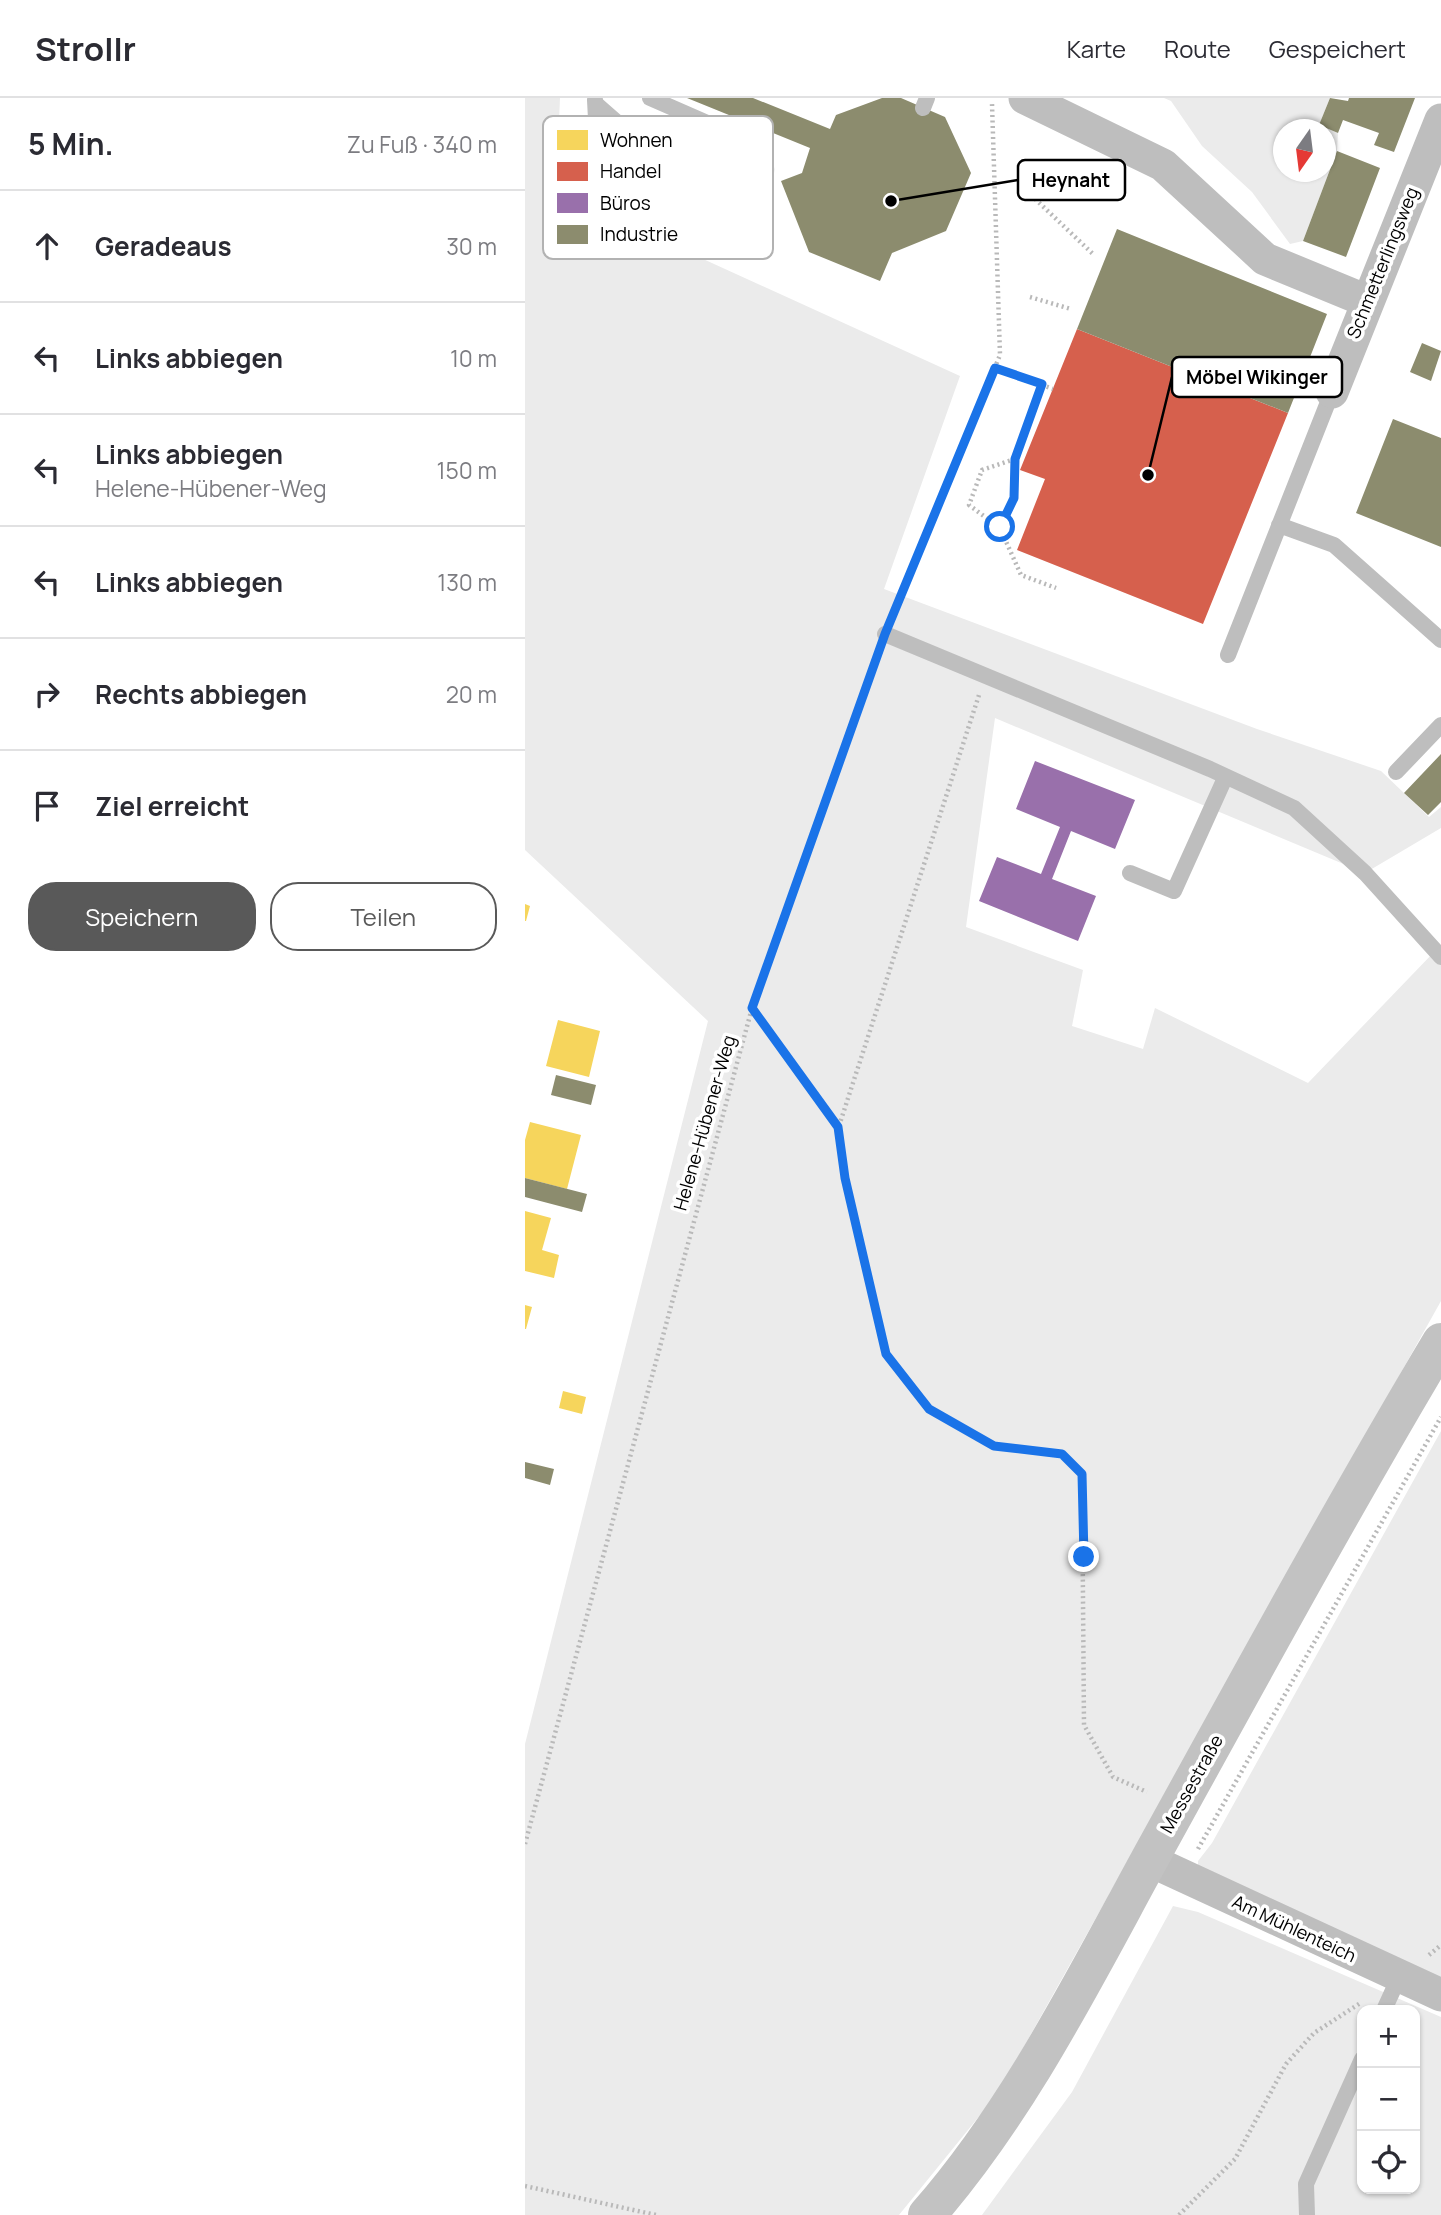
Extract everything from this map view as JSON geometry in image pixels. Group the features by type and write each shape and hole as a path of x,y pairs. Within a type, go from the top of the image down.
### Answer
{"main road":[{"name":"Messestraße","path":"927,2215 954,2184 1001,2117 1072,2002 1165,1869 1441,1342"}],"street":[{"path":"1025,98 1163,165 1265,259 1367,300"},
{"name":"Schmetterlingsweg","path":"1332,392 1441,120"},
{"name":"Am Mühlenteich","path":"1165,1869 1441,1995"}],"lane":[{"path":"650,98 691,116"},
{"path":"595,101 612,116"},
{"name":"Schmetterlingsweg","path":"1228,655 1332,392"},
{"path":"1279,525 1334,545 1441,640"},
{"path":"885,634 1294,808 1365,873 1441,957"},
{"path":"1396,772 1441,725"},
{"path":"1130,873 1174,891 1225,778"},
{"path":"1386,2005 1399,1977"},
{"path":"1307,2215 1305,2184 1358,2068"}],"path":[{"name":"Helene-Hübener-Weg","path":"525,1843 752,1008 885,634 1000,355 991,98"},
{"path":"1031,195 1093,254"},
{"path":"1030,297 1071,309"},
{"path":"995,368 1053,389"},
{"path":"1000,527 1014,498 1015,459 1042,384"},
{"path":"1015,459 982,470 969,505 1000,527 1021,575 1056,588"},
{"path":"985,676 838,1127 845,1178 886,1354 929,1409 994,1446 1062,1454 1082,1474 1084,1725 1113,1777 1151,1793"},
{"path":"752,1008 838,1127"},
{"path":"1165,1869 1205,1841 1441,1417"},
{"path":"1179,2215 1235,2159 1286,2064 1314,2033 1399,1977"},
{"path":"525,2186 656,2215"}],"shaded area":[{"path":"525,98 560,98 559,116 543,116 543,259 703,259 960,376 884,589 1257,729 1381,771 1429,817 1441,807 1441,828 1365,873 995,718 966,927 1083,970 1072,1026 1143,1049 1155,1008 1308,1083 1435,951 1441,957 1441,1301 998,2093 899,2215 525,2215 525,1744 708,1021 525,850"},
{"path":"1164,98 1330,98 1321,119 1273,119 1273,182 1325,182 1303,241 1290,244 1252,192 1202,146 1171,101"},
{"path":"1441,1431 1441,1981 1198,1868 1198,1861 1212,1843"},
{"path":"1173,1906 1198,1912 1413,2005 1357,2005 1357,2194 1420,2194 1420,2008 1441,2017 1441,2215 982,2215 1072,2092"}],"building: Wohnen":[{"path":"525,904 530,906 526,921 525,921"},
{"path":"558,1020 600,1031 589,1077 546,1066"},
{"path":"530,1122 581,1135 567,1189 525,1178 525,1140"},
{"path":"525,1211 551,1218 542,1250 559,1255 554,1278 525,1271"},
{"path":"525,1305 532,1307 526,1329 525,1329"},
{"path":"563,1391 586,1397 582,1414 559,1408"}],"building: Handel":[{"path":"1077,329 1288,413 1203,624 1017,550 1045,479 1020,470"}],"building: Büros":[{"path":"1035,761 1135,800 1115,849 1071,831 1052,879 1096,896 1078,941 979,901 997,857 1041,874 1060,827 1016,809"}],"building: Industrie":[{"path":"687,98 753,98 830,129 836,115 882,98 901,98 945,117 971,173 946,231 892,253 880,281 809,252 781,181 802,173 810,148 773,133 773,116 731,116"},
{"path":"1330,98 1348,101 1349,98 1415,98 1394,152 1374,145 1379,133 1343,120 1338,133 1336,119 1321,119"},
{"path":"1337,151 1380,168 1346,257 1303,241 1325,182 1336,182"},
{"path":"1117,229 1327,314 1288,413 1077,329"},
{"path":"1422,343 1441,351 1431,381 1410,372"},
{"path":"1393,419 1441,438 1441,547 1356,513"},
{"path":"1441,754 1441,802 1428,815 1404,793"},
{"path":"556,1075 596,1085 591,1105 551,1095"},
{"path":"525,1178 587,1194 582,1212 525,1197"},
{"path":"525,1462 554,1469 550,1485 525,1478"}],"place":[{"name":"Heynaht","path":"891,201"},
{"name":"Möbel Wikinger","path":"1148,475"}],"route":[{"path":"1000,527 1014,498 1015,459 1042,384 995,368 885,634 752,1008 838,1127 845,1178 886,1354 929,1409 994,1446 1062,1454 1082,1474 1084,1557"}]}
